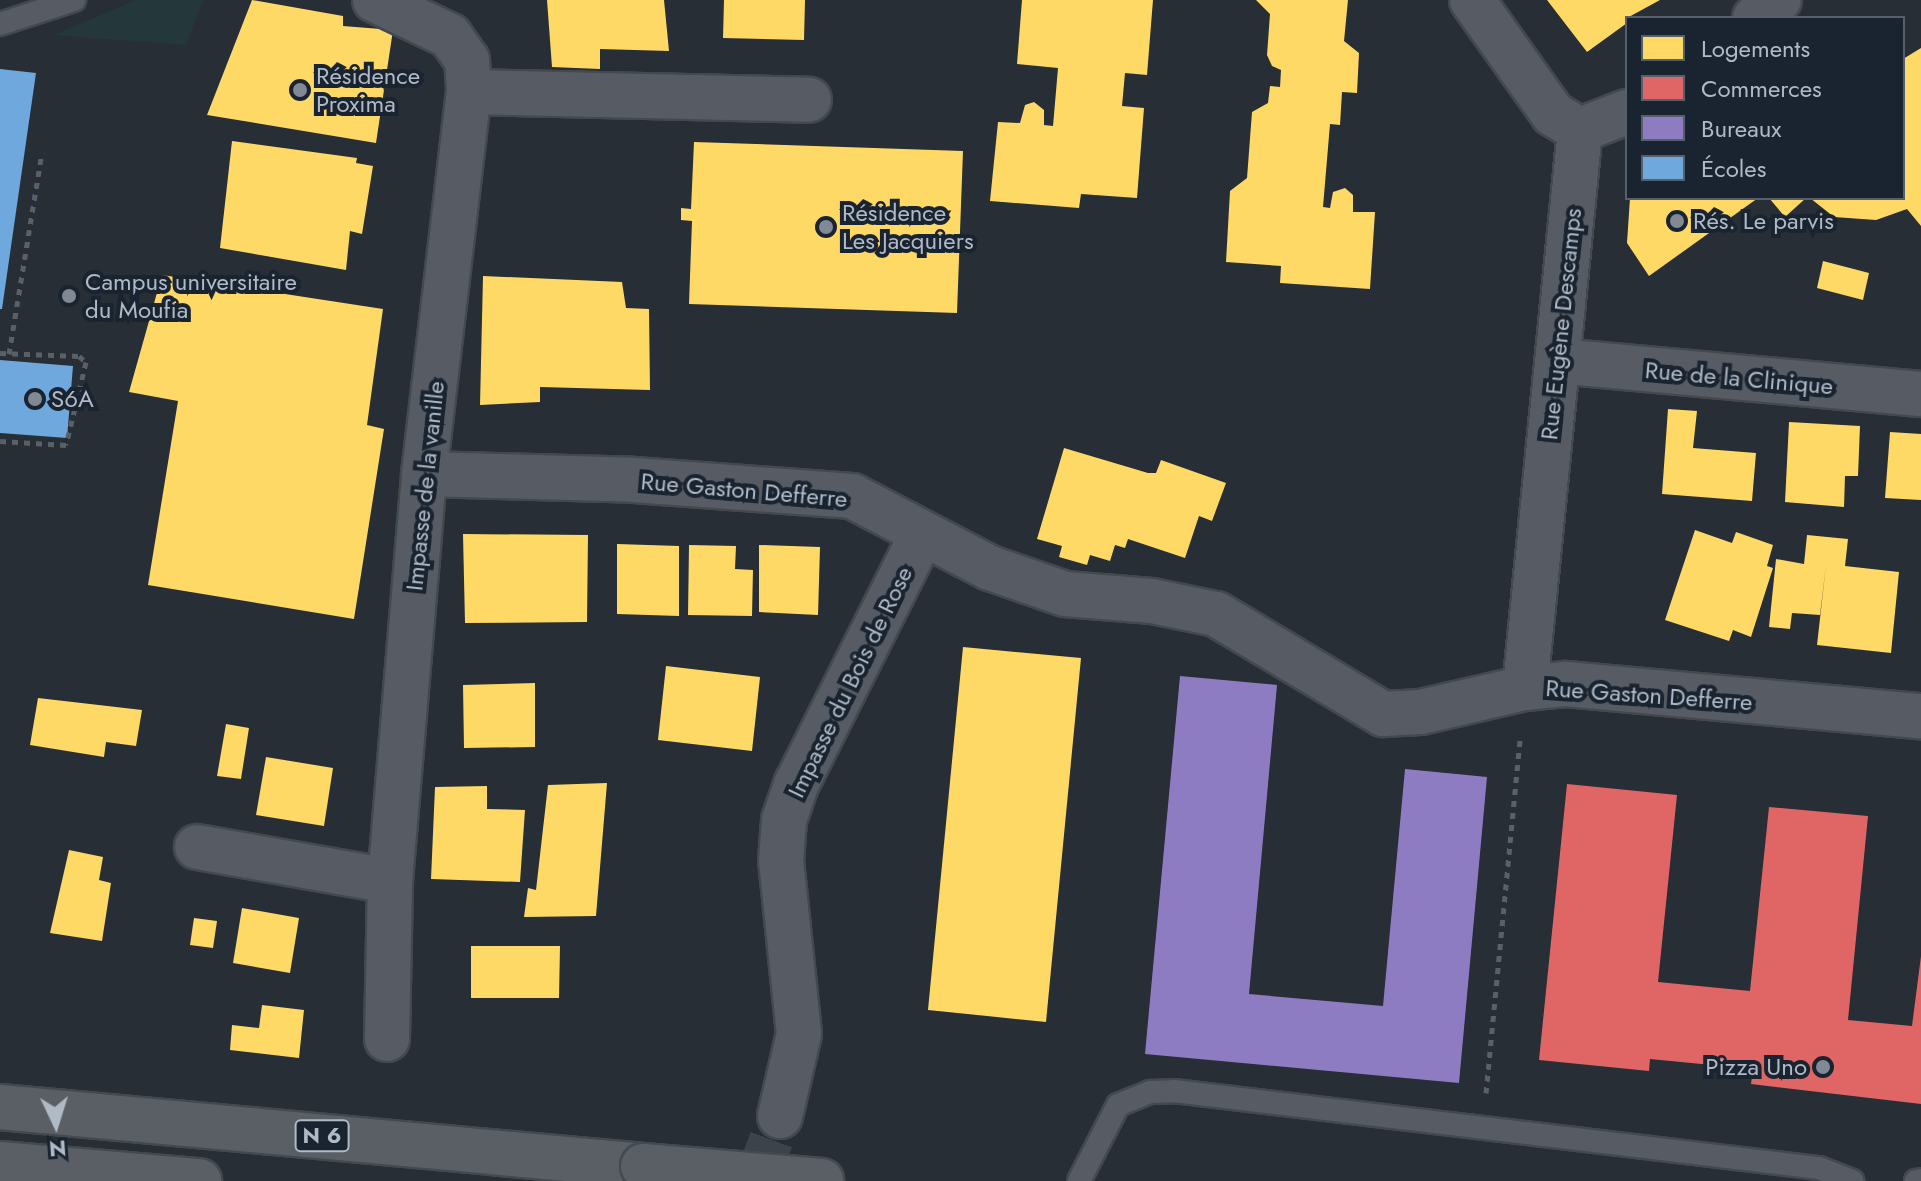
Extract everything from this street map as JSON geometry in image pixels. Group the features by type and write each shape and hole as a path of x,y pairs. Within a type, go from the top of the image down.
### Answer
{"main road":[{"name":"N 6","path":"0,1107 821,1181"},
{"path":"0,1164 199,1181"}],"street":[{"name":"Impasse de la vanille","path":"375,0 450,36 467,60 469,92 424,474 390,881 387,1039"},
{"path":"1472,0 1553,114 1580,130 1625,113"},
{"path":"1758,16 1779,0"},
{"path":"469,92 809,100"},
{"name":"Rue Eugène Descamps","path":"1525,688 1580,130"},
{"name":"Rue de la Clinique","path":"1558,361 1921,394"},
{"name":"Rue Gaston Defferre","path":"424,474 634,480 852,496 990,568 1065,594 1152,601 1216,614 1383,714 1421,712 1525,688 1566,684 1921,716"},
{"name":"Impasse du Bois de Rose","path":"780,1116 799,1034 781,861 784,820 797,783 922,534"},
{"path":"197,847 390,881"}],"lane":[{"path":"0,24 74,0"},
{"path":"1079,1181 1118,1105 1150,1092 1174,1091 1819,1168 1853,1181"}],"path":[{"path":"9,354 42,153"},
{"path":"0,353 79,356 86,372 66,445 0,441"},
{"path":"1483,1127 1525,688"}],"green space":[{"path":"136,0 203,0 186,45 53,35"}],"building: Logements":[{"name":"Résidence Proxima","path":"252,0 343,16 343,26 393,30 376,143 207,115"},
{"path":"547,0 664,0 669,51 600,49 600,69 552,67"},
{"path":"724,0 805,0 804,40 723,38"},
{"path":"1022,0 1153,0 1147,75 1125,73 1122,106 1144,108 1137,198 1081,194 1079,208 990,201 998,122 1020,123 1025,105 1034,102 1044,110 1044,125 1053,126 1058,68 1017,64"},
{"path":"1256,0 1348,0 1344,41 1359,53 1357,93 1342,92 1340,125 1330,124 1323,207 1330,208 1333,192 1345,188 1353,195 1353,212 1375,212 1370,289 1280,283 1281,266 1226,262 1230,191 1247,178 1252,112 1268,103 1270,86 1280,87 1281,70 1272,66 1267,55 1270,14"},
{"path":"1547,0 1660,0 1625,16 1625,24 1587,52"},
{"name":"Rés. Le parvis","path":"1921,48 1921,226 1907,209 1876,220 1834,217 1813,200 1905,200 1905,58"},
{"path":"232,141 357,158 356,163 373,166 362,234 350,231 346,270 220,248"},
{"name":"Résidence Les Jacquiers","path":"694,142 963,151 957,313 689,304 692,221 681,220 681,208 691,209"},
{"name":"Rés. Le parvis","path":"1630,200 1755,200 1649,276 1627,243"},
{"name":"Rés. Le parvis","path":"1771,200 1804,200 1785,217"},
{"path":"1823,261 1869,273 1863,300 1817,288"},
{"path":"162,275 383,309 367,425 384,429 354,619 148,585 178,401 129,392"},
{"path":"483,276 622,282 626,308 649,309 650,390 540,387 540,402 480,405"},
{"path":"1668,409 1697,411 1693,448 1756,453 1752,501 1662,494"},
{"path":"1789,422 1860,426 1858,476 1845,476 1844,507 1785,502"},
{"path":"1890,432 1921,434 1921,500 1885,498"},
{"path":"1064,448 1148,473 1156,473 1161,460 1226,483 1212,521 1199,516 1185,558 1128,539 1125,548 1115,545 1110,561 1090,555 1087,565 1059,557 1062,546 1037,539"},
{"path":"1695,530 1732,543 1736,532 1773,545 1767,566 1773,568 1751,637 1733,630 1729,641 1665,620"},
{"path":"463,534 588,535 587,622 465,623"},
{"path":"1807,535 1848,539 1845,566 1899,572 1891,653 1817,645 1826,565 1820,615 1792,613 1790,629 1769,627 1776,559 1804,564"},
{"path":"617,544 679,546 679,616 617,614"},
{"path":"689,545 736,546 735,569 753,570 752,616 688,615"},
{"path":"759,545 820,547 818,615 759,612"},
{"path":"963,647 1081,658 1046,1022 928,1010"},
{"path":"666,666 760,677 752,751 658,740"},
{"path":"535,683 535,747 464,748 463,685"},
{"path":"38,698 142,710 136,746 106,742 104,757 30,745"},
{"path":"226,724 249,728 241,779 217,776"},
{"path":"266,757 333,768 324,826 256,815"},
{"path":"607,783 596,916 524,917 528,888 536,890 548,785"},
{"path":"487,786 487,809 525,810 520,882 431,879 435,787"},
{"path":"69,850 103,857 99,880 111,883 102,941 50,933"},
{"path":"242,908 299,918 290,973 233,963"},
{"path":"194,918 217,921 213,948 190,945"},
{"path":"471,946 560,946 559,998 471,998"},
{"path":"262,1005 304,1010 299,1058 230,1050 232,1025 259,1028"}],"building: Commerces":[{"path":"1567,784 1677,795 1658,982 1750,991 1769,807 1868,816 1848,1020 1912,1026 1921,956 1921,1104 1751,1084 1753,1069 1650,1059 1649,1071 1539,1060"}],"building: Bureaux":[{"path":"1180,676 1277,685 1249,994 1383,1006 1405,769 1487,777 1459,1083 1145,1054"}],"building: Écoles":[{"path":"0,69 36,73 2,309 0,309"},
{"name":"S6A","path":"0,360 73,366 67,438 0,433"}],"tunnel":[{"path":"756,1181 780,1116"}],"place":[{"name":"Résidence Proxima","path":"300,90"},
{"name":"Rés. Le parvis","path":"1677,221"},
{"name":"Résidence Les Jacquiers","path":"826,227"},
{"name":"Campus universitaire du Moufia","path":"69,296"},
{"name":"S6A","path":"35,399"},
{"name":"Pizza Uno","path":"1823,1067"}]}
